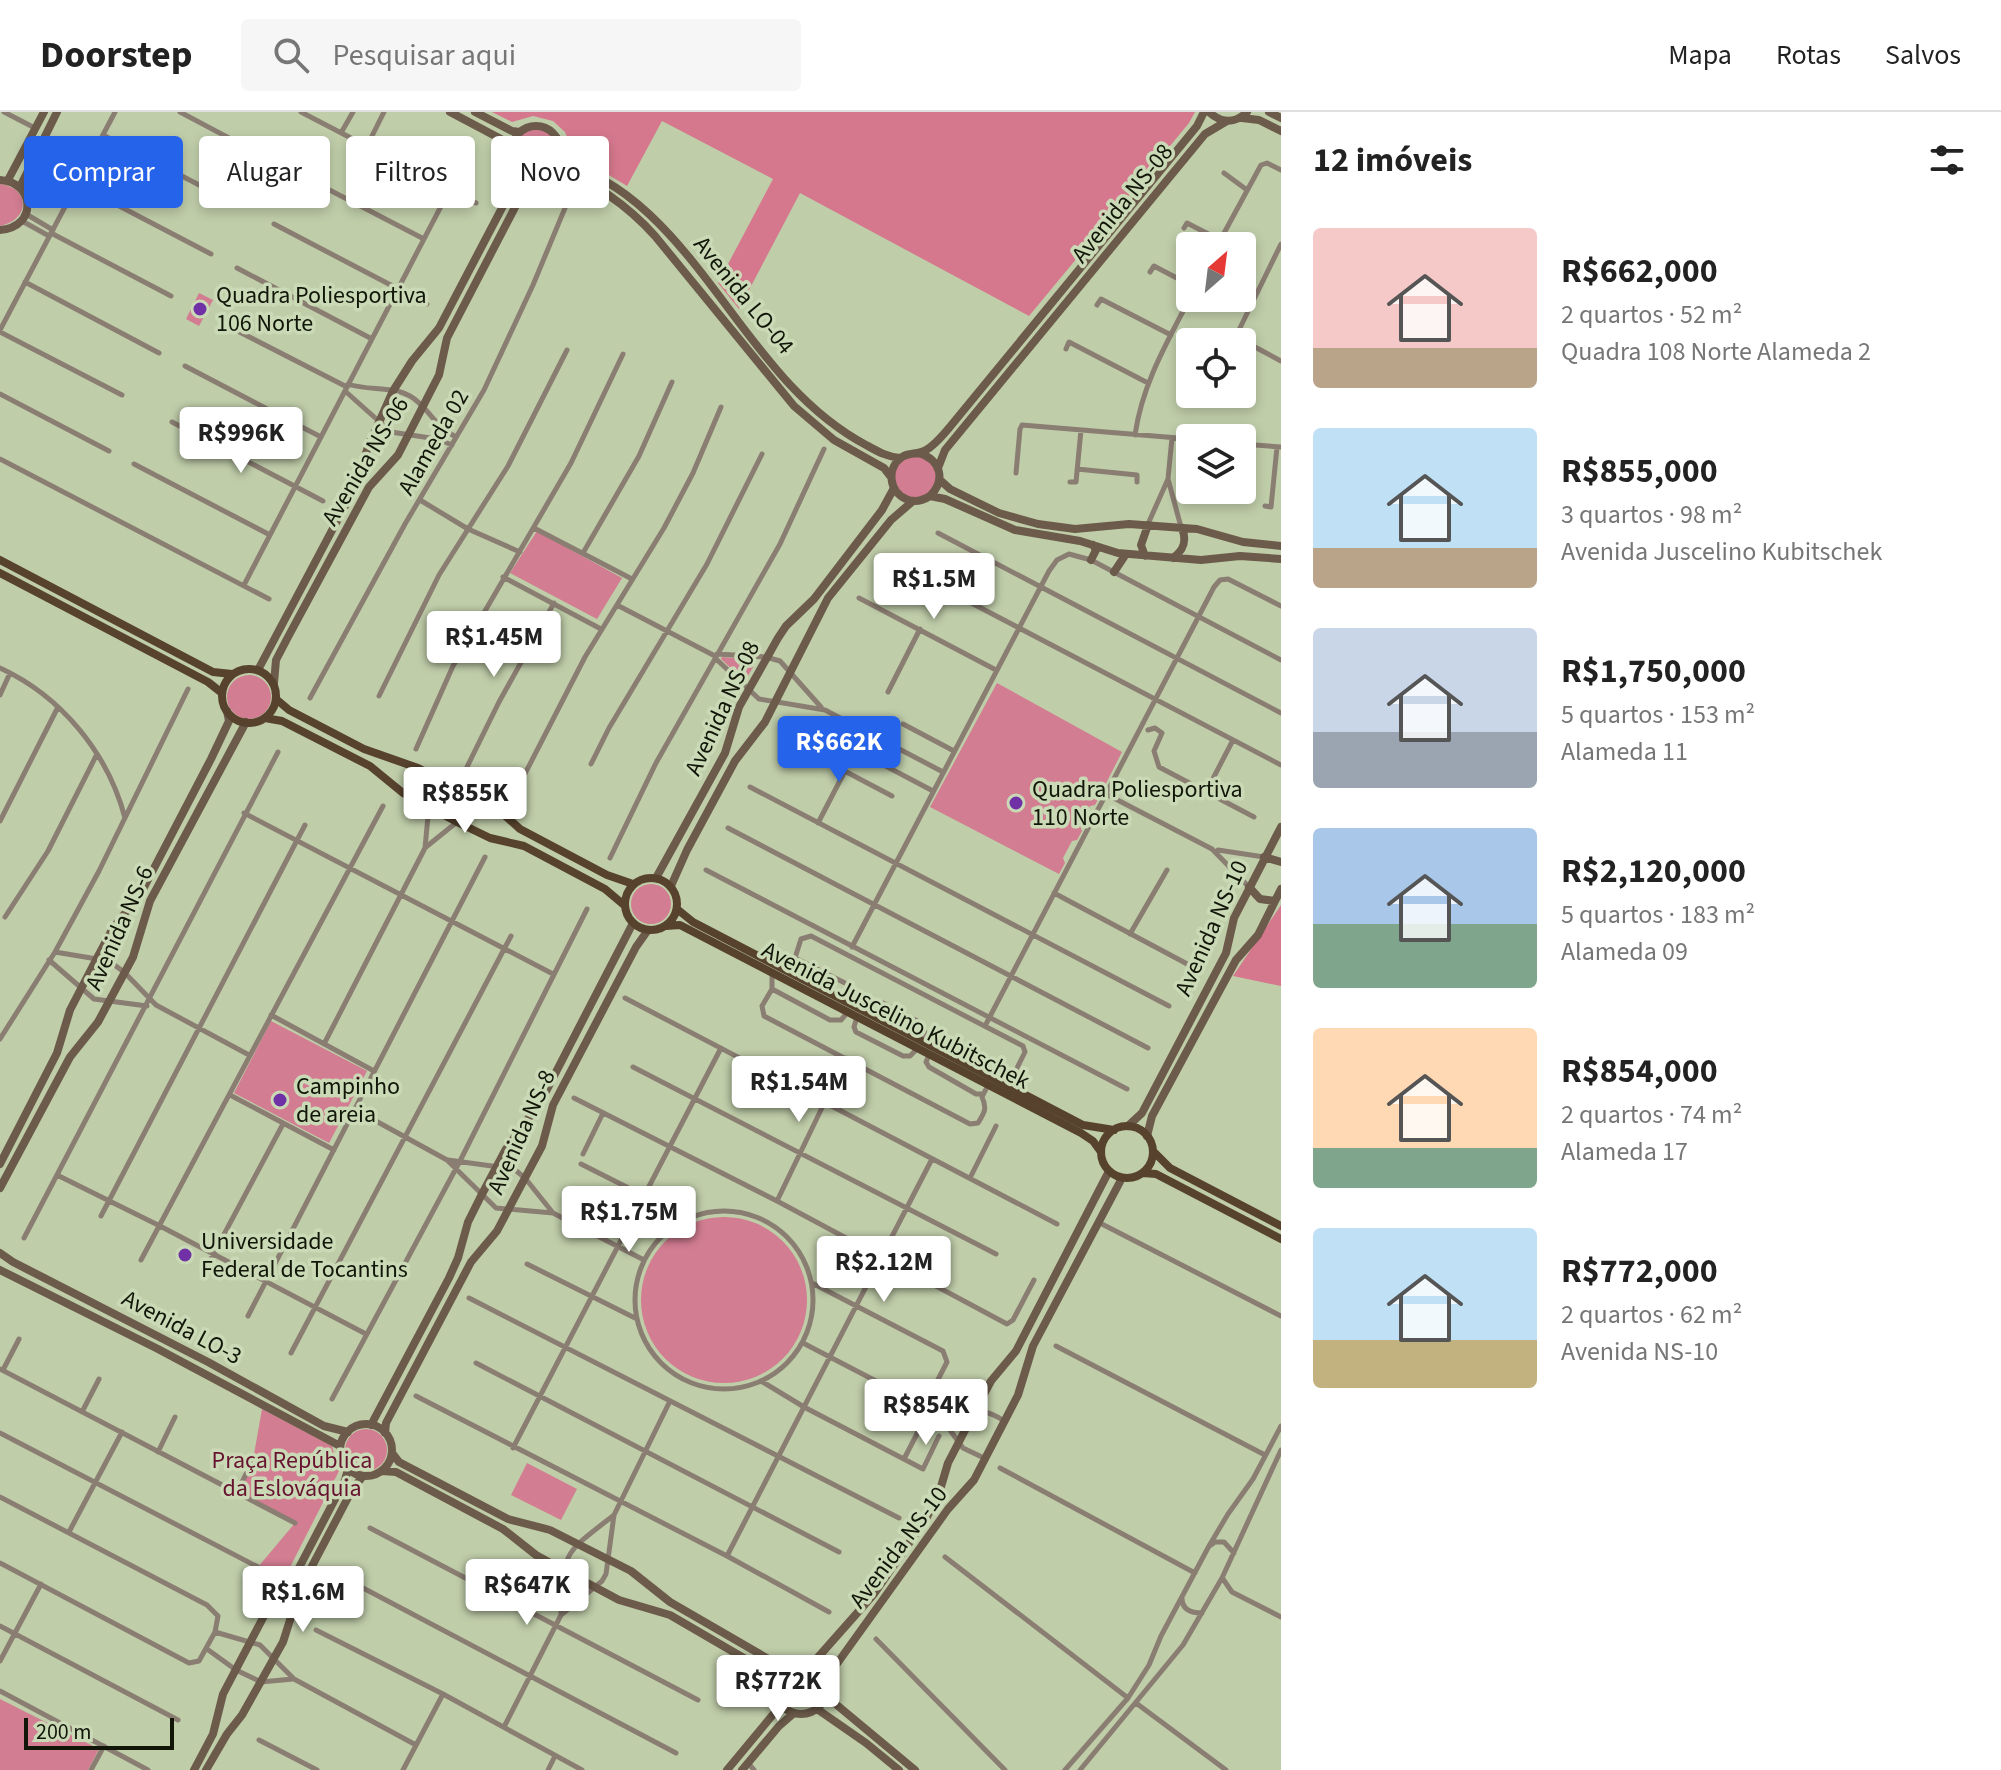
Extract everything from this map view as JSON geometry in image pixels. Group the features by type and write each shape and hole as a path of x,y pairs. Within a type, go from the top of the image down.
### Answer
{"main road":[{"path":"0,560 213,672 232,674 240,670 258,670 267,675 274,683 276,699 275,706 265,718"},
{"path":"0,573 208,682 222,693 227,711 233,717 246,722 265,718 282,721 363,763 403,793 490,838 524,846 605,889 624,905"},
{"path":"222,693 232,674"},
{"path":"276,699 289,710 364,749 418,768 476,798 500,811 530,834 607,875 633,884"},
{"path":"656,878 671,886 677,909 666,926 648,930 633,923 627,915 625,897 640,879 656,878"},
{"name":"Avenida Juscelino Kubitschek","path":"677,909 693,922 774,969 991,1082 1081,1133 1093,1141 1101,1152"},
{"name":"Avenida Juscelino Kubitschek","path":"666,926 680,925 774,969"},
{"name":"Avenida Juscelino Kubitschek","path":"991,1082 1008,1086 1083,1125 1114,1130"},
{"path":"1281,1226 1170,1168 1153,1151 1147,1136 1128,1126 1114,1130 1105,1140 1101,1152 1109,1171 1122,1178 1143,1173 1156,1174 1281,1239"},
{"path":"1143,1173 1151,1163 1153,1151"}],"street":[{"path":"4,112 36,128"},
{"path":"0,230 10,229 24,218 27,202 20,187 4,180 44,112"},
{"path":"20,187 57,112"},
{"path":"115,112 103,135 199,185"},
{"path":"180,112 225,136"},
{"path":"302,112 347,136"},
{"path":"341,133 353,112"},
{"path":"372,136 384,112"},
{"path":"450,112 495,136"},
{"path":"475,112 520,132"},
{"name":"Avenida NS-08","path":"900,458 919,453 934,444 949,428 1206,112 1227,121"},
{"path":"1269,112 1281,118"},
{"path":"1244,115 1281,131"},
{"name":"Avenida NS-08","path":"938,468 945,450 1205,134 1244,115"},
{"path":"517,136 534,126 545,128 555,136"},
{"path":"1225,232 1264,163 1281,170"},
{"path":"1224,173 1247,190"},
{"name":"Avenida LO-04","path":"609,184 655,220 783,376 819,415 871,448 900,458"},
{"path":"330,190 424,239"},
{"name":"Avenida LO-04","path":"609,197 641,221 794,406 819,429 881,466 891,477"},
{"path":"64,208 0,331 122,395"},
{"path":"123,208 211,254"},
{"path":"244,585 440,208"},
{"name":"Avenida NS-06","path":"258,670 355,487 378,421 393,391 439,328 502,208"},
{"name":"Avenida NS-06","path":"274,683 276,660 369,487 398,455 439,375 447,338 515,208"},
{"name":"Alameda 02","path":"310,698 496,365 565,208"},
{"path":"24,218 171,296"},
{"path":"1184,228 1187,223 1201,232"},
{"path":"274,224 427,304"},
{"path":"1281,244 1237,334 1240,339 1281,361"},
{"path":"1150,272 1154,266 1176,278"},
{"path":"237,268 372,339"},
{"path":"25,282 159,353"},
{"path":"1097,305 1101,299 1171,335"},
{"path":"1135,435 1148,383 1183,312"},
{"path":"224,324 347,388 391,432 437,439 452,445"},
{"path":"1066,349 1069,342 1148,383"},
{"path":"379,696 439,575 508,466 567,350"},
{"path":"416,749 453,666 583,440 623,354"},
{"path":"185,366 321,437"},
{"path":"583,553 633,467 672,382"},
{"path":"347,388 393,391 413,398 441,429 456,437"},
{"path":"0,394 109,451"},
{"path":"513,797 568,688 680,498 721,407"},
{"path":"172,422 323,501"},
{"path":"1016,473 1022,426 1176,438"},
{"path":"1070,482 1076,482 1081,430"},
{"path":"1145,556 1142,540 1168,479 1172,438"},
{"path":"1256,445 1279,447 1271,507 1265,506"},
{"path":"610,858 637,800 769,565 824,449"},
{"path":"919,453 928,457 938,468 940,480 950,489 994,511 1038,524 1075,529 1115,524 1182,528 1207,531 1248,543 1281,546"},
{"path":"591,764 714,552 762,454"},
{"path":"900,458 891,477 894,488 913,501"},
{"path":"0,459 269,599"},
{"path":"134,464 270,535"},
{"path":"1077,469 1137,475 1137,482"},
{"path":"1168,479 1185,538 1184,546 1173,558"},
{"path":"940,480 930,496 945,499 1015,530 1126,554 1206,560 1248,556 1281,559"},
{"name":"Avenida NS-08","path":"656,878 725,753 736,715 766,657 786,626 814,599 874,520 894,488"},
{"name":"Avenida NS-08","path":"671,886 735,761 765,722 828,598 891,520 913,501 930,496"},
{"path":"420,500 468,529 520,552"},
{"path":"534,528 632,579"},
{"path":"938,533 1281,713"},
{"path":"1092,545 1096,550 1094,560"},
{"path":"852,947 1018,628 1053,564 1061,557 1077,554 1094,560 1281,660"},
{"path":"1117,571 1126,554"},
{"path":"891,561 1281,765"},
{"path":"503,577 601,629"},
{"path":"985,1026 1214,587 1224,579 1281,606"},
{"path":"859,598 996,670"},
{"path":"465,771 506,688 554,603"},
{"path":"617,605 716,656 759,699 825,710 943,772"},
{"path":"888,692 920,629"},
{"path":"716,656 766,657 780,661 825,710"},
{"path":"0,668 58,707 98,754 119,798 125,819"},
{"path":"0,695 10,673"},
{"path":"0,1039 55,952 125,819 188,689"},
{"path":"0,821 58,707"},
{"name":"Avenida NS-6","path":"0,1164 57,1053 70,1010 97,958 113,928 135,904 146,885 226,729 227,711"},
{"name":"Avenida NS-6","path":"0,1188 70,1057 98,1022 109,1002 138,946 150,901 246,722"},
{"path":"903,724 954,751"},
{"path":"1148,730 1155,728 1162,733 1154,751 1159,767 1254,817"},
{"path":"1206,792 1233,740"},
{"path":"799,747 892,796"},
{"path":"24,1238 278,752"},
{"path":"861,753 933,791"},
{"path":"5,917 48,851 98,754"},
{"path":"818,823 845,771"},
{"path":"324,1044 425,848 430,795 441,780"},
{"path":"750,787 1169,1006"},
{"path":"1106,794 1212,849 1260,899 1278,900"},
{"path":"425,848 457,822 476,798"},
{"path":"141,1260 383,806"},
{"path":"244,813 553,974"},
{"path":"101,1216 305,825"},
{"name":"Avenida NS-10","path":"1128,1126 1142,1113 1226,953 1234,918 1281,827"},
{"path":"728,828 1148,1048"},
{"path":"1212,849 1281,862"},
{"path":"248,1316 485,857"},
{"path":"706,870 1127,1089"},
{"path":"1130,934 1167,870"},
{"name":"Avenida NS-10","path":"1147,1136 1152,1116 1236,960 1258,935 1281,889"},
{"path":"1054,893 1191,966"},
{"path":"332,1399 460,1161 587,909"},
{"name":"Avenida NS-8","path":"371,1425 458,1258 468,1222 481,1196 506,1149 541,1101 633,923"},
{"path":"811,936 815,927"},
{"name":"Avenida NS-8","path":"385,1433 386,1423 471,1262 497,1231 542,1146 553,1105 636,947 648,930"},
{"path":"291,1353 511,936"},
{"path":"991,1082 983,1094 985,1111 978,1123 970,1124 764,1016 762,1006 772,989 774,969 795,958 801,939 811,936 1025,1048 1008,1086"},
{"path":"55,952 109,961 156,1005 249,1055"},
{"path":"795,958 851,986 855,996 856,1032 903,1056 910,1056 925,1047"},
{"path":"49,960 94,999 156,1005"},
{"path":"772,989 830,1020 841,1020 871,1001 883,1003 921,1023 929,1067 976,1094 983,1094"},
{"path":"625,998 1057,1224"},
{"path":"271,1015 374,1071"},
{"name":"Avenida Juscelino Kubitschek","path":"925,1047 945,1036 990,1057 997,1063 991,1082"},
{"path":"513,1448 721,1048"},
{"path":"777,1201 846,1058"},
{"path":"633,1067 996,1254"},
{"path":"230,1095 334,1150"},
{"path":"574,1098 777,1201 1007,1324 1013,1320 1034,1280"},
{"path":"354,1109 447,1160 496,1208 553,1213 644,1260"},
{"path":"583,1154 603,1113"},
{"path":"206,1268 283,1124"},
{"path":"970,1178 996,1126"},
{"path":"727,1556 933,1159"},
{"path":"447,1160 514,1169 553,1213"},
{"path":"581,1164 690,1219"},
{"name":"Avenida NS-10","path":"812,1664 874,1594 937,1499 948,1463 976,1409 991,1381 1016,1351 1109,1171"},
{"path":"57,1175 366,1334"},
{"name":"Avenida NS-10","path":"826,1679 948,1509 974,1480 1018,1395 1033,1346 1122,1178"},
{"path":"723,1211 747,1214 770,1224 789,1239 803,1259 811,1282 812,1313 803,1343 778,1372 761,1381 735,1389 709,1388 684,1379 662,1364 646,1343 635,1318 637,1278 644,1260 658,1240 690,1219 723,1211"},
{"path":"1098,1222 1281,1316"},
{"name":"Avenida LO-3","path":"0,1253 198,1356 324,1426 348,1432"},
{"path":"527,1264 635,1318"},
{"name":"Avenida LO-3","path":"0,1270 113,1325 340,1446"},
{"path":"811,1282 943,1351 947,1362 929,1397"},
{"path":"469,1298 899,1518"},
{"path":"19,1339 1,1369 295,1523"},
{"path":"803,1343 922,1405 947,1426 968,1451 985,1458"},
{"path":"1056,1346 1265,1455"},
{"path":"476,1363 839,1552"},
{"path":"82,1412 99,1379"},
{"path":"761,1381 923,1469 939,1436"},
{"path":"416,1396 829,1612"},
{"path":"504,1727 561,1615 595,1588 606,1574 614,1515 670,1401"},
{"path":"922,1405 976,1409 991,1412 1004,1421"},
{"path":"158,1452 175,1417"},
{"path":"904,1459 923,1422"},
{"path":"363,1476 348,1469 340,1454 340,1446 355,1427 371,1425 385,1433 399,1462 508,1519 550,1530 631,1571 670,1602 784,1668"},
{"path":"1065,1770 1128,1698 1149,1665 1209,1546 1281,1426"},
{"path":"69,1532 122,1432"},
{"path":"0,1433 258,1567"},
{"path":"1080,1770 1183,1645 1214,1594 1278,1464 1281,1450"},
{"path":"382,1471 392,1453"},
{"path":"237,1492 253,1460"},
{"path":"1000,1468 1195,1573"},
{"path":"194,1770 213,1734 223,1694 264,1616 291,1583 348,1469"},
{"path":"206,1770 261,1682 291,1621 300,1589 352,1490 363,1476 382,1471 396,1472 503,1529 536,1555 619,1600 670,1615 776,1680"},
{"path":"0,1497 207,1605 218,1616 215,1632 199,1661 181,1660 0,1563"},
{"path":"561,1615 563,1570 569,1552 614,1515"},
{"path":"370,1528 698,1700"},
{"path":"1209,1546 1224,1542 1230,1545 1234,1553"},
{"path":"945,1557 1128,1698"},
{"path":"1222,1578 1232,1592 1281,1617"},
{"path":"346,1579 676,1753"},
{"path":"0,1661 41,1584"},
{"path":"1214,1594 1232,1592"},
{"path":"1182,1597 1189,1611 1202,1613"},
{"path":"0,1626 178,1720"},
{"path":"316,1630 443,1694 582,1770"},
{"path":"215,1632 260,1645 294,1679 416,1745"},
{"path":"876,1639 1005,1770"},
{"path":"207,1649 236,1670 261,1682 294,1679"},
{"path":"727,1770 776,1711 776,1680 784,1668 796,1662 812,1664 822,1671 826,1679 826,1696 817,1709 794,1713 778,1701"},
{"path":"0,1691 148,1770"},
{"path":"403,1770 443,1694"},
{"path":"826,1696 915,1770"},
{"path":"1136,1703 1226,1770"},
{"path":"817,1709 899,1770"},
{"path":"748,1768 779,1726 794,1713"},
{"path":"259,1740 317,1770"},
{"path":"91,1770 104,1746"},
{"path":"548,1770 555,1756"}],"green space":[{"path":"536,129 552,136 520,136"},
{"path":"0,184 17,191 23,204 17,217 0,226"},
{"name":"Quadra Poliesportiva 106 Norte","path":"199,293 213,300 199,326 186,319"},
{"path":"915,456 930,462 936,477 930,492 915,498 900,492 894,477 900,462"},
{"path":"537,531 622,578 597,619 510,573"},
{"path":"722,657 755,660 756,662 745,681"},
{"path":"249,675 264,682 271,697 264,712 249,719 234,712 227,697 234,682"},
{"path":"997,683 1122,752 1095,805 1090,806 1077,840 1072,841 1063,858 1065,863 1059,874 930,807"},
{"path":"651,884 665,890 671,904 665,918 651,924 637,918 631,904 637,890"},
{"path":"271,1021 367,1071 329,1143 234,1093"},
{"path":"724,1217 756,1223 783,1241 801,1268 807,1300 801,1332 783,1359 756,1377 724,1383 692,1377 665,1359 647,1332 641,1300 647,1268 665,1241 692,1223"},
{"name":"Praça República da Eslováquia","path":"262,1409 332,1446 339,1471 284,1579 258,1567 295,1523 237,1492 253,1460"},
{"path":"366,1429 381,1435 387,1450 381,1465 366,1471 351,1465 345,1450 351,1435"},
{"path":"527,1463 577,1489 561,1520 511,1495"},
{"path":"0,1699 99,1749 88,1770 0,1770"}],"shaded area":[{"path":"492,112 1195,112 1029,316 800,193 739,309 718,283 773,179 662,121 627,186 609,175 609,136 567,136 553,121 533,116 512,122"},
{"path":"1281,905 1281,986 1233,976"}],"place":[{"name":"Quadra Poliesportiva 106 Norte","path":"200,309"},
{"name":"Quadra Poliesportiva 110 Norte","path":"1016,803"},
{"name":"Campinho de areia","path":"280,1100"},
{"name":"Universidade Federal de Tocantins","path":"185,1255"}]}
